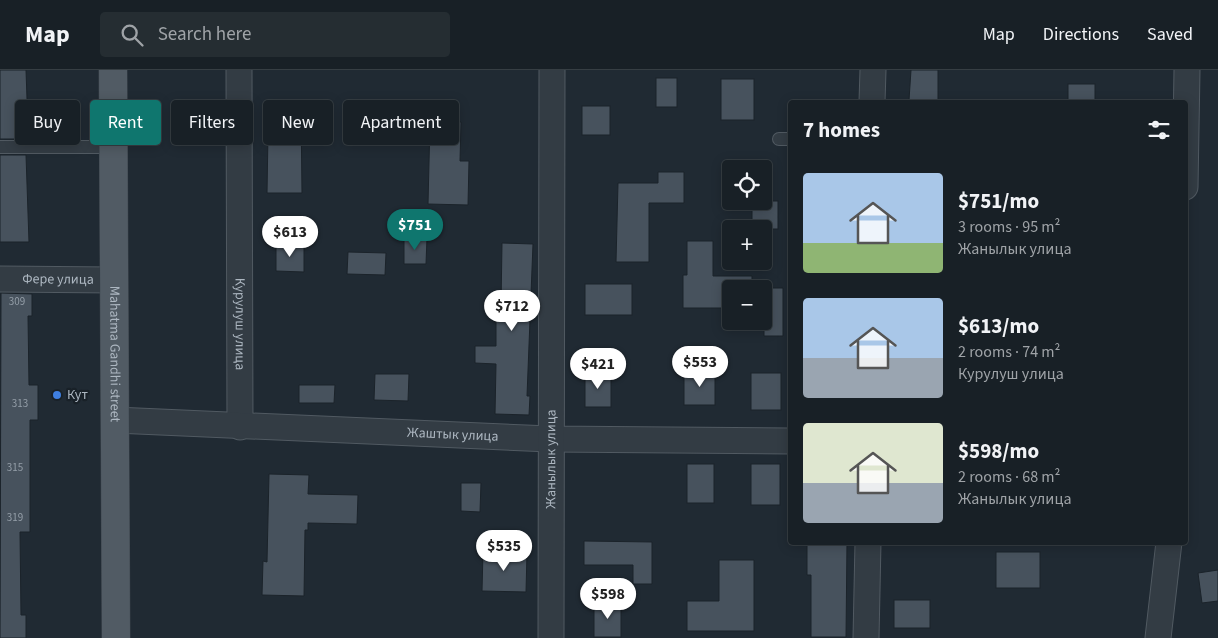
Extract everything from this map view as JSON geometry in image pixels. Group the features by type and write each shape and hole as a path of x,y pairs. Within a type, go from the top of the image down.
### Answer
{"main road":[{"name":"Mahatma Gandhi street","path":"113,70 116,638"}],"street":[{"name":"Курулуш улица","path":"239,70 240,427"},
{"name":"Жанылык улица","path":"552,70 550,439 552,638"},
{"path":"872,70 872,100"},
{"path":"1186,100 1187,70"},
{"name":"Фере улица","path":"0,279 114,280"},
{"name":"Жаштык улица","path":"115,420 240,427 550,439 788,441"},
{"path":"866,638 868,545"},
{"path":"1158,638 1169,545"}],"lane":[{"path":"0,147 114,147"}],"building":[{"path":"0,70 26,70 27,100 15,100 15,139 0,139"},
{"path":"911,70 938,70 938,100 909,100"},
{"path":"656,78 677,78 677,107 656,107"},
{"path":"721,79 754,79 754,120 721,120"},
{"path":"1068,84 1095,84 1095,100 1068,100"},
{"path":"582,106 610,106 610,135 582,135"},
{"path":"459,122 461,122 460,161 469,161 468,205 428,204 429,145 459,145"},
{"path":"268,145 301,145 302,193 267,193"},
{"path":"0,155 26,155 29,242 0,242"},
{"path":"658,172 684,172 684,203 649,203 649,262 616,262 618,183 658,183"},
{"path":"772,201 778,201 778,229 772,229 772,220 752,220 752,210 772,210"},
{"path":"404,237 427,238 426,264 404,264"},
{"path":"687,241 713,241 713,276 752,276 752,280 722,280 722,308 683,308 683,275 687,275"},
{"path":"502,243 533,244 527,396 530,396 529,415 495,414 496,364 475,363 475,346 496,346 496,306 501,306"},
{"path":"276,245 304,245 304,272 276,271"},
{"path":"348,252 386,253 385,275 347,274"},
{"path":"585,284 632,284 632,315 585,315"},
{"path":"772,288 783,288 783,336 764,336 764,330 772,330"},
{"path":"1,293 32,294 32,316 28,316 29,385 38,385 38,420 30,420 30,532 20,532 21,615 26,615 26,638 0,638"},
{"path":"684,372 715,372 715,405 684,405"},
{"path":"585,373 611,373 611,407 585,407"},
{"path":"751,373 781,373 781,410 751,410"},
{"path":"375,374 409,374 408,401 374,400"},
{"path":"299,385 335,385 334,403 299,403"},
{"path":"687,464 714,464 714,503 687,503"},
{"path":"751,464 780,464 780,505 751,505"},
{"path":"269,474 309,475 308,494 358,495 357,524 308,523 308,530 305,530 304,596 262,595 263,561 267,562"},
{"path":"461,483 481,483 480,512 461,511"},
{"path":"584,541 652,542 652,584 633,584 633,565 584,565"},
{"path":"807,545 847,545 846,637 811,637 811,575 807,575"},
{"path":"483,551 527,553 526,592 482,591"},
{"path":"996,552 1040,552 1040,588 996,588"},
{"path":"719,560 754,560 754,631 687,631 687,601 719,601"},
{"path":"1218,570 1218,601 1202,603 1198,573"},
{"path":"894,600 930,600 930,628 894,628"},
{"path":"594,604 621,604 621,637 594,637"}],"place":[{"name":"Кут","path":"57,395"}]}
